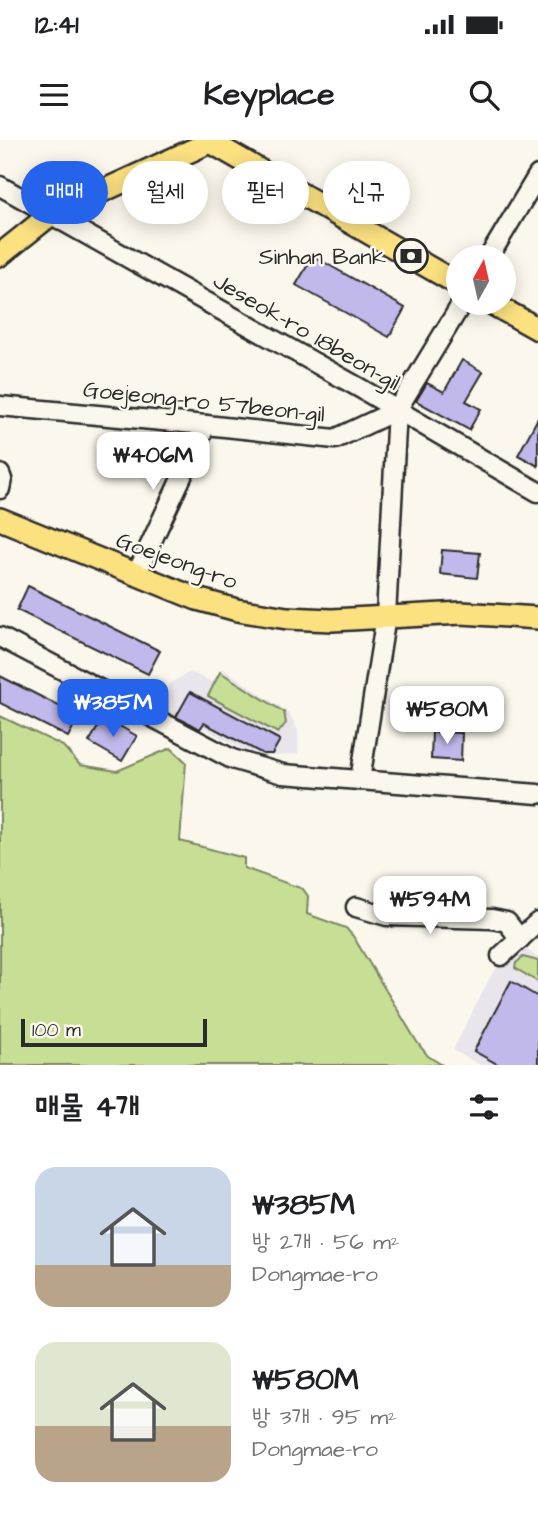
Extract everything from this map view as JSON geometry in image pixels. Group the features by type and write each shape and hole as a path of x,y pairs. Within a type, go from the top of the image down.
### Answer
{"main road":[{"path":"108,188 210,141 446,277"},
{"path":"0,255 39,224"},
{"path":"512,315 538,330"},
{"name":"Goejeong-ro","path":"0,519 197,599 250,612 287,618 332,620 461,613 538,618"}],"street":[{"path":"496,245 538,175"},
{"name":"Jeseok-ro 18beon-gil","path":"0,186 21,198"},
{"name":"Jeseok-ro 18beon-gil","path":"66,224 358,387 538,492"},
{"path":"360,779 386,616 397,410 455,315"},
{"name":"Goejeong-ro 57beon-gil","path":"0,406 335,439 397,410"},
{"path":"136,575 206,425"},
{"path":"0,474 0,489"},
{"path":"0,637 232,759 283,774 538,794"},
{"path":"356,907 387,916 492,919 507,922 520,939"},
{"path":"501,956 538,922"}],"shaded area":[{"path":"222,668 289,713 298,731 298,754 256,757 204,728 199,730 174,717 169,684 190,672 212,682"},
{"path":"519,944 538,958 538,1065 480,1065 453,1050 492,974"}],"green space":[{"path":"220,672 284,712 286,723 278,733 208,696"},
{"path":"0,716 63,746 80,765 117,771 171,748 186,762 180,841 244,858 244,868 303,889 308,896 307,914 346,928 417,1042 428,1056 442,1065 0,1065"},
{"path":"523,957 538,961 538,982 515,968 516,963"}],"building":[{"path":"313,256 405,308 389,337 296,285"},
{"path":"462,360 483,372 466,401 481,409 469,430 416,401 427,383 444,392"},
{"path":"538,418 538,466 518,455"},
{"path":"442,550 480,553 477,578 440,574"},
{"path":"28,586 160,651 148,674 17,610"},
{"path":"0,676 79,716 68,737 0,703"},
{"path":"190,692 280,740 272,754 263,754 204,723 200,729 176,717"},
{"path":"104,717 137,736 122,761 89,742"},
{"path":"432,732 462,733 461,761 431,759"},
{"path":"511,981 538,997 538,1065 499,1065 474,1051"}],"place":[{"name":"Sinhan Bank","path":"411,256"}]}
